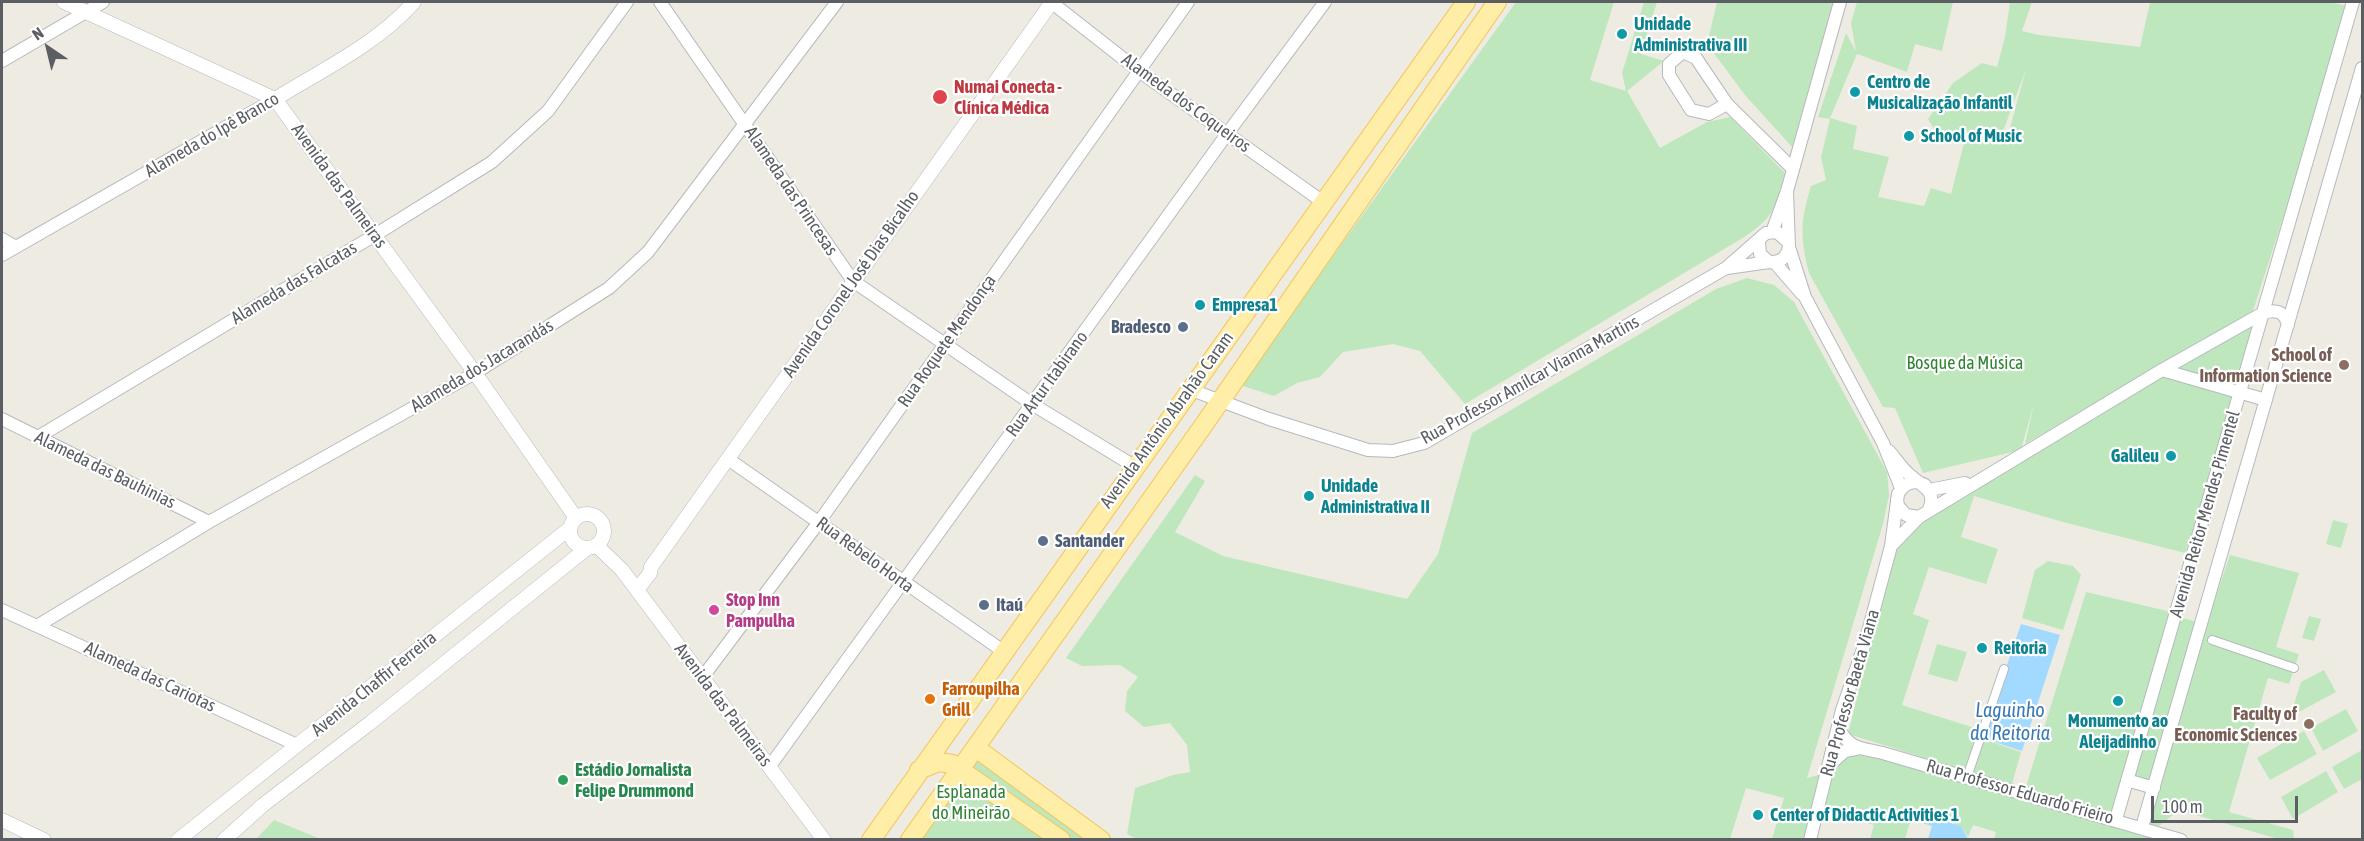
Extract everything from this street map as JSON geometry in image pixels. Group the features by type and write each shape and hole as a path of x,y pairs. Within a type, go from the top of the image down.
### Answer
{"main road":[{"name":"Avenida Antônio Abrahão Caram","path":"871,840 1134,466 1466,2"},
{"name":"Avenida Antônio Abrahão Caram","path":"910,840 1497,2"},
{"path":"1408,82 1430,96"},
{"path":"976,748 1101,840"},
{"path":"919,770 939,762 952,764 1061,840"}],"street":[{"name":"Avenida das Palmeiras","path":"64,2 275,99 475,373 577,520"},
{"path":"2,61 104,2"},
{"name":"Alameda do Ipê Branco","path":"2,255 360,48 392,24 414,2"},
{"name":"Alameda das Falcatas","path":"38,437 375,235 492,162 548,111 627,2"},
{"name":"Alameda das Princesas","path":"660,2 853,281 1032,404 1134,466"},
{"name":"Alameda dos Jacarandás","path":"37,626 209,522 475,373 609,288 648,252 837,2"},
{"name":"Alameda dos Coqueiros","path":"1051,2 1139,71 1323,202"},
{"name":"Avenida Coronel José Dias Bicalho","path":"635,587 650,573 651,567 1051,2"},
{"name":"Rua Roquete Mendonça","path":"702,678 819,522 1188,2"},
{"name":"Rua Artur Itabirano","path":"770,766 1325,2"},
{"path":"1772,232 1788,191 1840,2"},
{"name":"Avenida Reitor Mendes Pimentel","path":"2116,819 2353,2"},
{"path":"2358,2 2362,7"},
{"path":"1727,104 1709,114 1691,110 1669,75 1670,64 1683,52 1696,57 1727,104 1793,169"},
{"name":"Avenida Reitor Mendes Pimentel","path":"2142,826 2362,68"},
{"path":"1788,191 1789,244 1805,297 1883,443 1899,494 1898,506 1906,515 1924,513 1932,503 1927,488 1910,476 1883,443"},
{"path":"1789,244 1782,234 1766,233 1759,241 1760,254 1772,262 1805,297"},
{"path":"2,239 16,247"},
{"name":"Rua Professor Amílcar Vianna Martins","path":"1189,389 1269,419 1368,450 1393,451 1424,443 1726,268 1759,241"},
{"path":"1772,262 1785,257 1789,244"},
{"name":"Rua Professor Amílcar Vianna Martins","path":"1726,268 1772,262"},
{"path":"2263,313 2277,310 2283,313 2288,325"},
{"name":"Rua Professor Baeta Viana","path":"1891,546 1924,513 2162,370 2263,313"},
{"path":"2162,370 2266,400"},
{"name":"Alameda das Bauhinias","path":"2,419 209,522"},
{"name":"Rua Rebelo Horta","path":"728,459 1003,651"},
{"path":"1899,494 1914,482 1927,488 1980,479"},
{"name":"Rua Professor Baeta Viana","path":"1810,840 1837,732 1891,546 1899,494"},
{"path":"597,517 604,533 591,547 580,548 571,540 577,520 597,517"},
{"name":"Avenida Chaffir Ferreira","path":"178,840 577,520"},
{"name":"Avenida das Palmeiras","path":"604,533 622,570 824,840"},
{"name":"Avenida das Palmeiras","path":"591,547 622,570"},
{"name":"Avenida Chaffir Ferreira","path":"224,840 263,805 591,547"},
{"name":"Alameda das Cariotas","path":"2,610 297,745"},
{"path":"2212,640 2294,668"},
{"path":"1967,777 2004,669"},
{"path":"1837,732 1856,748"},
{"path":"1828,766 1845,751 1856,748"},
{"name":"Rua Professor Eduardo Frieiro","path":"1856,748 1886,753 2142,826 2181,840"},
{"path":"2127,780 2154,788"},
{"path":"2,820 44,840"}],"green space":[{"path":"1516,2 1614,2 1590,80 1626,91 1622,73 1644,2 1657,2 1641,54 1664,61 1627,91 1660,148 1707,122 1730,117 1785,173 1775,205 1767,219 1741,239 1465,404 1420,351 1393,344 1343,352 1320,377 1297,383 1274,396 1240,385"},
{"path":"1717,2 1833,2 1792,147 1745,95 1707,44"},
{"name":"Bosque da Música","path":"1857,2 1953,2 1942,51 1915,44 1907,72 1857,54 1830,118 1857,126 1853,149 1889,157 1878,197 1924,206 1931,188 1951,194 1964,143 1925,140 1935,131 1928,119 1953,83 1982,63 1997,67 2005,37 2010,2 2032,2 2022,31 2140,47 2150,2 2329,2 2351,7 2253,311 2025,444 2034,403 2021,450 1923,473 1895,408 1883,407 1809,273 1804,249 1803,220 1811,186 1826,180 1821,157 1830,119 1818,117 1846,33 1856,51 1851,23","holes":["2026,69 2007,139 1998,145"]},
{"path":"1747,278 1774,285 1794,302 1887,472 1889,495 1883,524 1807,778 1826,773 1845,751 1967,777 1980,738 2021,752 2011,788 2177,839 1994,839 1996,832 1973,825 1968,837 1961,826 1926,815 1916,821 1911,819 1905,839 1870,839 1874,825 1819,811 1810,839 1772,839 1784,798 1746,788 1730,839 1136,839 1127,834 1135,788 1173,775 1190,772 1187,745 1170,723 1144,727 1125,711 1127,691 1138,677 1120,665 1082,666 1066,658 1195,475 1205,481 1175,532 1223,556 1407,599 1438,554 1472,433 1716,289"},
{"path":"2263,313 2240,392 2162,370"},
{"path":"2159,375 2234,392 2185,553 2063,522 1974,496 1961,537 1998,549 1986,584 1929,567 1913,614 1929,620 1902,705 1981,730 1964,770 1848,734 1894,547 1921,519"},
{"path":"2333,520 2348,524 2341,548 2326,544"},
{"path":"2230,555 2299,573 2276,647 2299,654 2289,684 2268,678 2229,812 2293,830 2294,839 2278,839 2179,810 2154,830 2142,827 2154,788 2127,781 2116,819 2024,793 2086,592 2176,613 2175,616 2201,623 2199,646"},
{"path":"2048,561 2073,566 2081,575 2063,630 2022,618 2035,570"},
{"path":"2309,616 2321,619 2314,641 2302,638"},
{"path":"1937,644 1967,652 1957,682 1928,674"},
{"path":"2324,670 2336,692 2299,712 2294,704 2301,682"},
{"path":"2346,709 2358,731 2323,751 2311,728"},
{"path":"2304,731 2317,754 2270,780 2257,758"},
{"name":"Esplanada do Mineirão","path":"963,750 1089,839 898,840"},
{"path":"2362,750 2362,779 2344,789 2332,767"},
{"path":"2326,771 2338,792 2293,819 2281,797"},
{"path":"274,820 321,839 256,839"}],"water":[{"name":"Laguinho da Reitoria","path":"2021,624 2060,635 2022,751 1982,738"},
{"path":"1926,815 1961,826 1968,839 1928,839 1932,826 1916,821"}],"place":[{"name":"Unidade Administrativa III","path":"1622,34"},
{"name":"Centro de Musicalização Infantil","path":"1855,92"},
{"name":"Numai Conecta - Clínica Médica","path":"940,97"},
{"name":"School of Music","path":"1909,136"},
{"name":"Empresa1","path":"1200,305"},
{"name":"Bradesco","path":"1183,327"},
{"name":"School of Information Science","path":"2344,365"},
{"name":"Galileu","path":"2171,456"},
{"name":"Unidade Administrativa II","path":"1309,496"},
{"name":"Santander","path":"1043,541"},
{"name":"Itaú","path":"984,605"},
{"name":"Stop Inn Pampulha","path":"714,610"},
{"name":"Reitoria","path":"1982,648"},
{"name":"Farroupilha Grill","path":"930,699"},
{"name":"Monumento ao Aleijadinho","path":"2118,701"},
{"name":"Faculty of Economic Sciences","path":"2309,724"},
{"name":"Estádio Jornalista Felipe Drummond","path":"563,780"},
{"name":"Center of Didactic Activities 1","path":"1758,815"}]}
